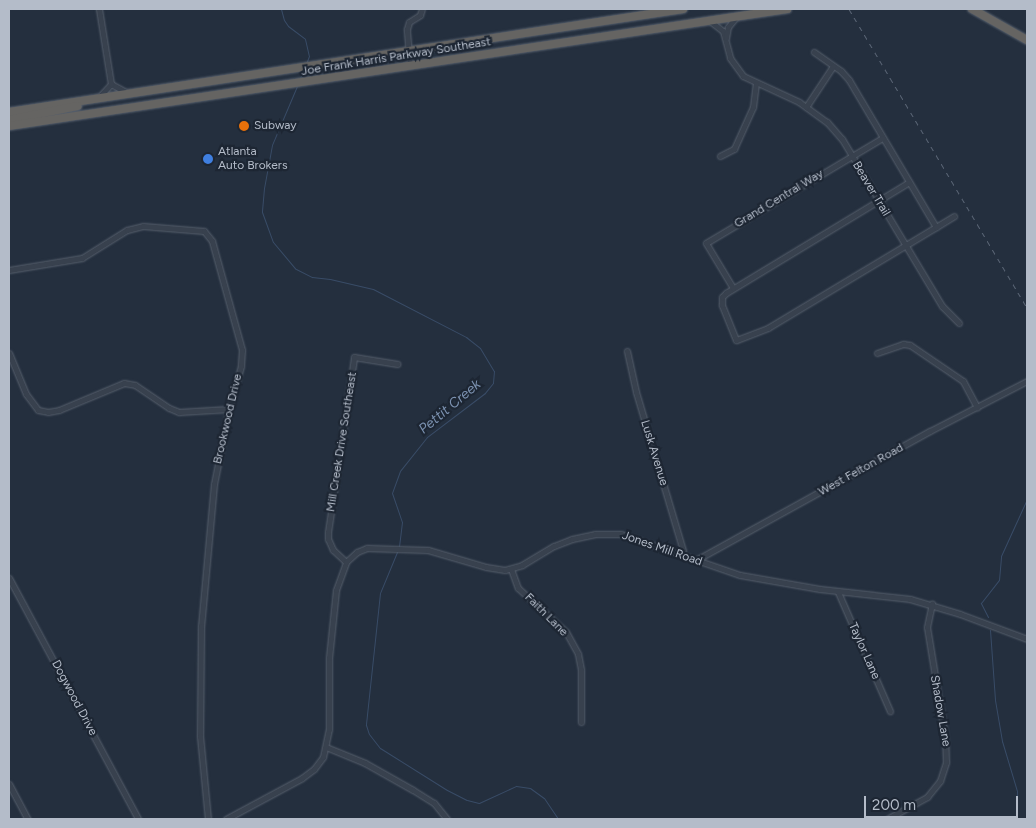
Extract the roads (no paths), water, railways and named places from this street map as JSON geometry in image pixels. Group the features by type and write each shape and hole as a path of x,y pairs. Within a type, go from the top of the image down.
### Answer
{"highway":[{"name":"Joe Frank Harris Parkway Southeast","path":"9,112 683,9"},
{"name":"Joe Frank Harris Parkway Southeast","path":"9,126 787,9"},
{"path":"972,9 1027,40"},
{"path":"9,120 68,108 95,99"}],"street":[{"path":"95,99 106,92 111,84 99,9"},
{"path":"410,66 408,51 409,22 420,15 422,9"},
{"path":"726,39 730,24 737,16"},
{"name":"Beaver Trail","path":"709,20 719,26 726,39 729,53 735,66 743,76 806,107 827,122 842,139 942,306 959,323"},
{"path":"814,52 834,66 849,80 936,227"},
{"path":"806,107 834,66"},
{"path":"111,84 130,94"},
{"path":"720,156 734,149 754,107 756,84"},
{"name":"Grand Central Way","path":"733,288 706,243 882,138"},
{"path":"908,182 726,293 722,301 736,340 768,328 954,216"},
{"name":"Brookwood Drive","path":"9,270 82,258 127,230 143,226 204,231 212,241 242,350 241,366 229,409 214,484 201,626 200,736 208,819"},
{"path":"877,353 903,344 910,345 963,381 977,407"},
{"name":"Lusk Avenue","path":"627,351 636,392 683,551 682,555"},
{"path":"9,352 26,394 38,410 48,412 59,410 124,383 135,385 169,408 179,412 229,409"},
{"name":"Mill Creek Drive Southeast","path":"346,562 333,550 328,540 328,532 354,358 397,364"},
{"name":"West Felton Road","path":"696,560 1027,381"},
{"name":"Jones Mill Road","path":"511,569 558,544 594,534 627,535 751,578 838,592 905,598 932,604 1027,639"},
{"path":"226,819 306,776 319,763 326,747 329,729 328,666 332,615 338,580 346,562 363,549 382,547 408,548 444,554 491,569 511,569"},
{"name":"Faith Lane","path":"511,569 518,588 566,632 578,654 581,670 581,722"},
{"name":"Dogwood Drive","path":"9,578 138,819"},
{"name":"Taylor Lane","path":"838,592 890,711"},
{"name":"Shadow Lane","path":"888,819 927,798 940,781 946,762 945,737 928,635 932,604"},
{"path":"326,747 365,763 413,790 434,803 447,819"},
{"path":"9,784 28,819"}],"waterway":[{"name":"Pettit Creek","path":"281,9 288,26 305,39 309,56 306,64"},
{"name":"Pettit Creek","path":"299,80 304,70"},
{"name":"Pettit Creek","path":"297,86 272,145 264,188 262,212 273,242 296,269 312,277 330,279 373,289 466,337 480,348 494,371 493,383 485,393 427,437 400,471 392,493 402,522 399,546"},
{"path":"988,617 981,603 999,580 1001,556 1027,499"},
{"name":"Pettit Creek","path":"397,552 380,593 366,725 369,734 380,748 447,790 467,800 479,803 516,786 530,788 544,798 558,819"},
{"path":"990,630 995,700 1002,741 1017,791 1016,819"}],"railway":[{"path":"849,9 1027,308"}],"place":[{"name":"Subway","path":"244,126"},
{"name":"Atlanta Auto Brokers","path":"208,159"}]}
